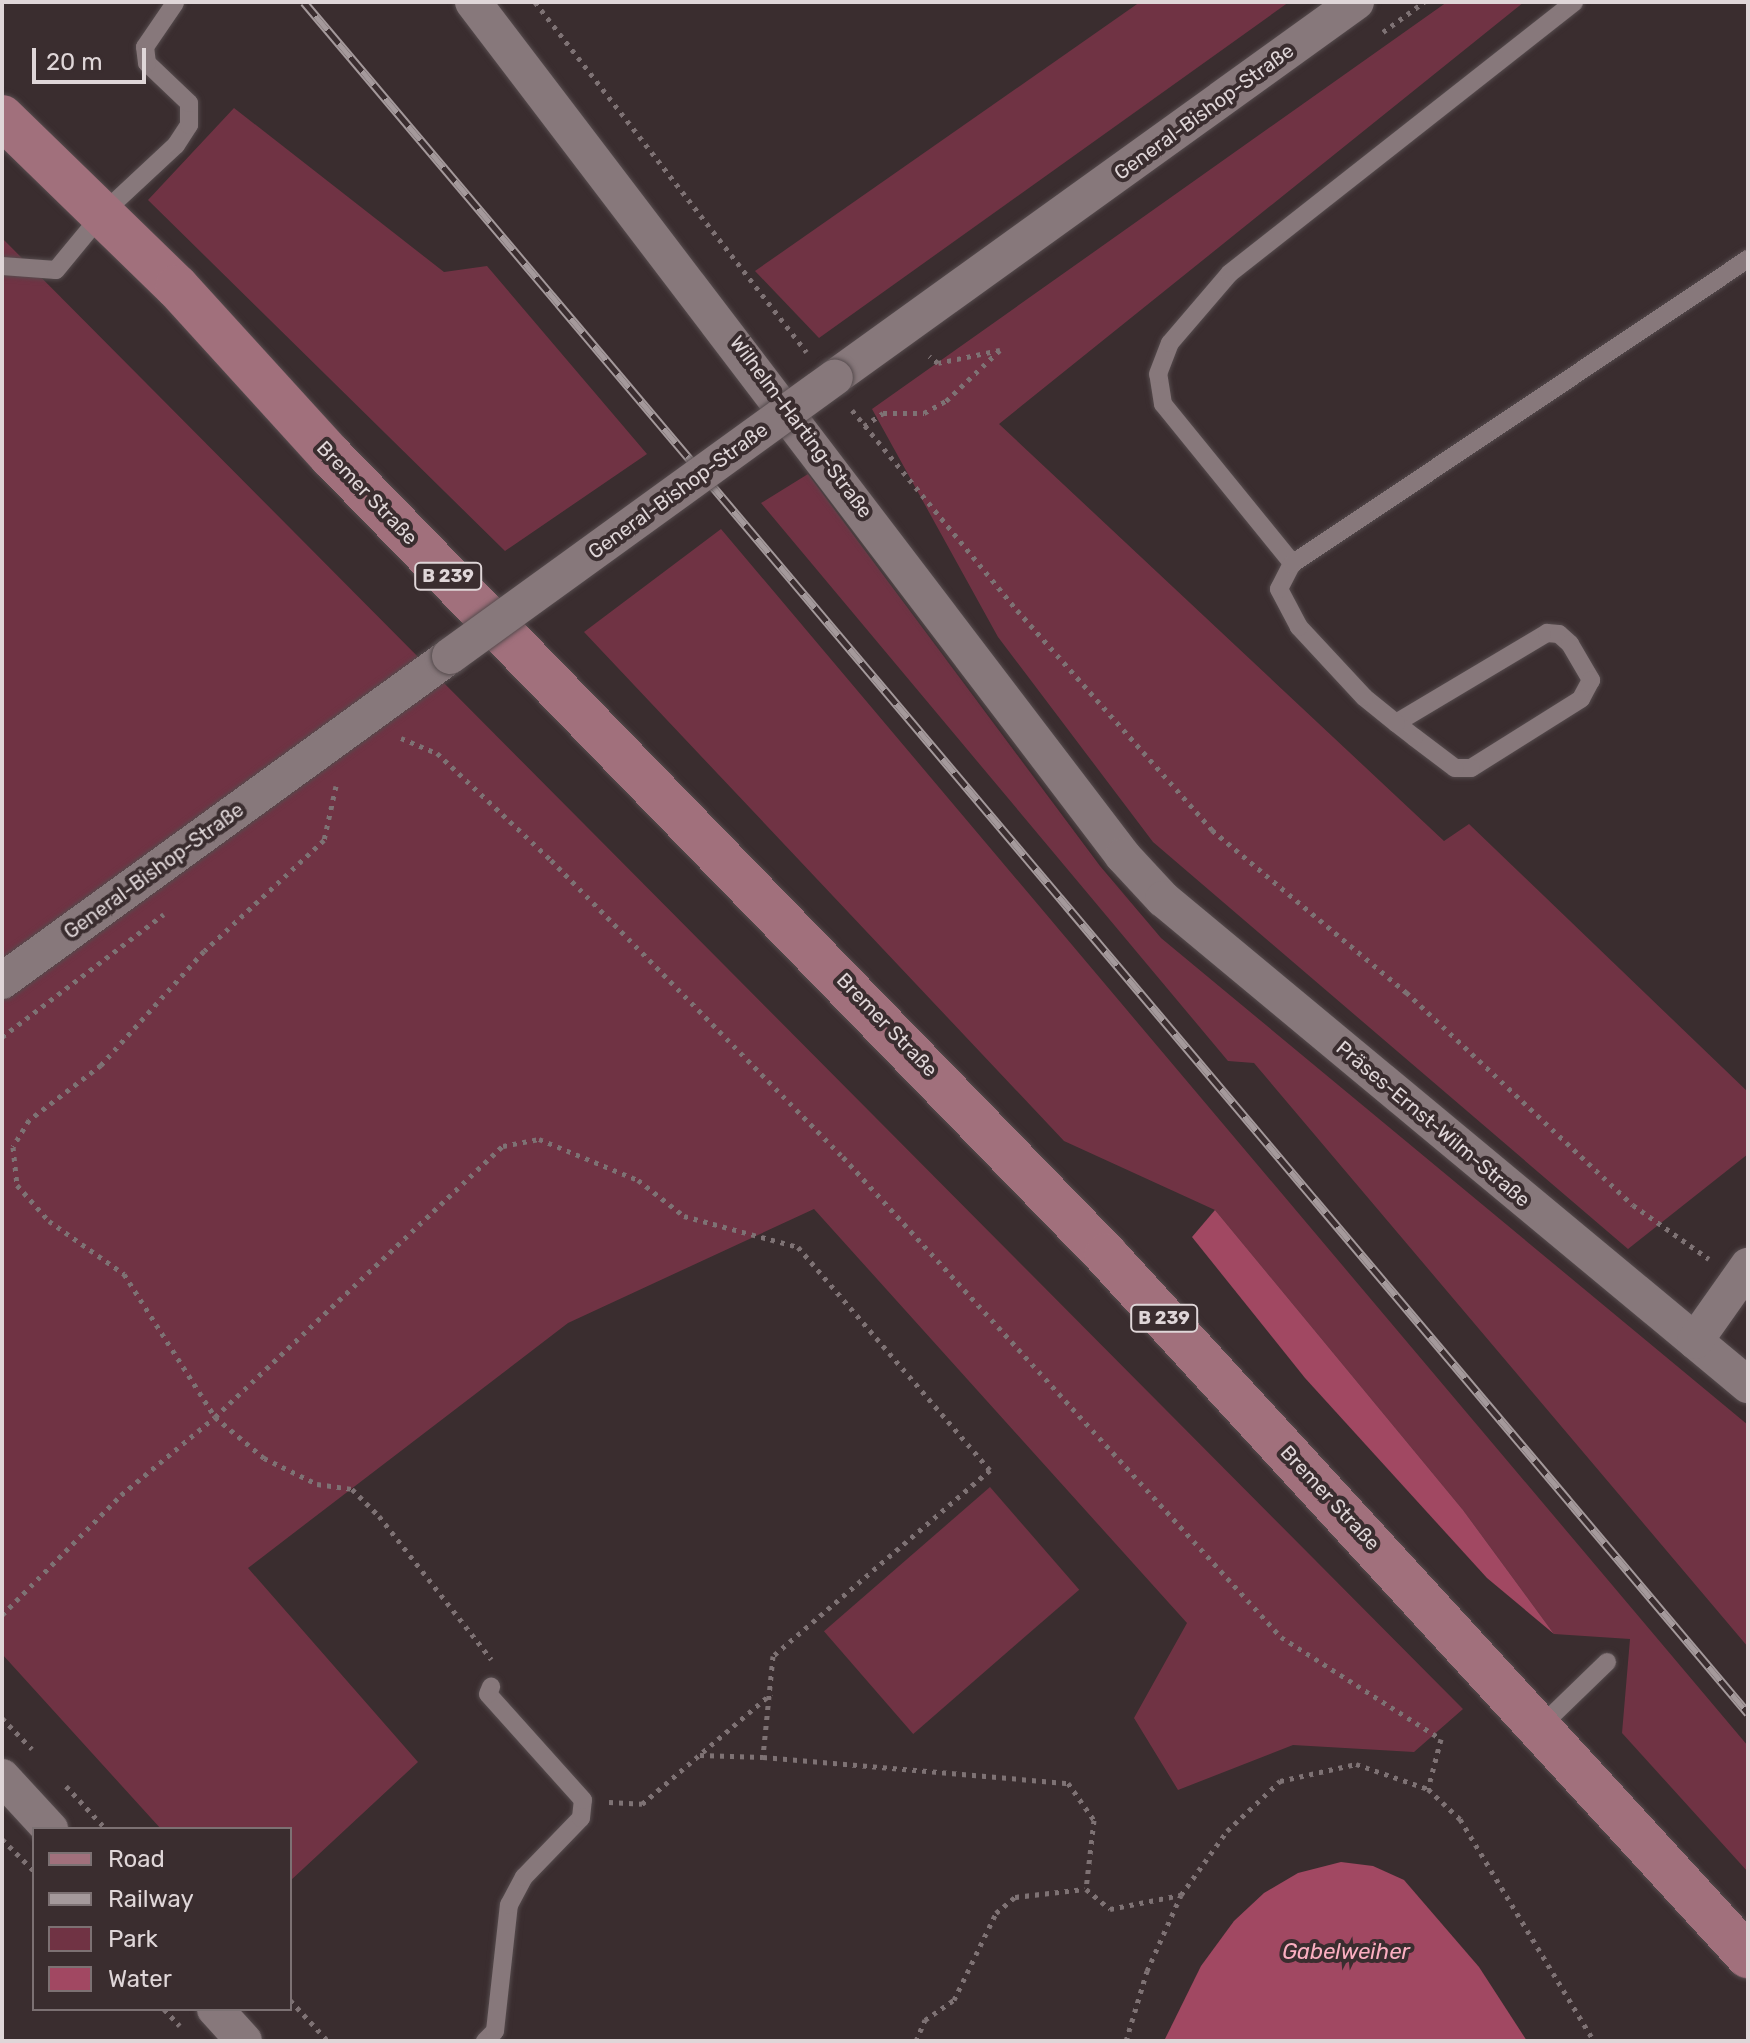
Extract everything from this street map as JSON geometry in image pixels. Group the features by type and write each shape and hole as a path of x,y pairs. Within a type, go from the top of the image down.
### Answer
{"main road":[{"name":"Bremer Straße","path":"2,117 103,213 331,456 1106,1255 1541,1726 1748,1956"}],"street":[{"name":"Wilhelm-Harting-Straße","path":"473,2 1123,856"},
{"name":"General-Bishop-Straße","path":"2,981 1356,2"},
{"name":"Präses-Ernst-Wilm-Straße","path":"1123,856 1163,899 1748,1385"},
{"path":"1695,1341 1743,1273"},
{"path":"7,1791 48,1827"},
{"path":"217,2011 244,2041"}],"lane":[{"path":"1293,564 1163,404 1158,374 1170,343 1230,273 1574,2"},
{"path":"2,266 56,270 103,213 176,145 189,125 189,103 147,63 145,47 175,3"},
{"path":"1396,723 1547,633 1559,634 1570,644 1591,680 1581,699 1471,768 1455,768 1396,723 1364,697 1299,627 1279,589 1293,564 1748,259"},
{"path":"1541,1726 1607,1662"},
{"path":"485,2041 495,2031 509,1905 524,1877 581,1818 583,1800 488,1694 491,1687"}],"path":[{"path":"535,2 864,426 1212,830 1406,992 1633,1205 1743,1273"},
{"path":"864,426 883,413 924,413 946,401 1000,350 938,363 925,352"},
{"path":"401,738 437,753 540,849 843,1157 1281,1637 1441,1739 1428,1789"},
{"path":"324,794 336,785 324,840 204,951 101,1065 29,1120 13,1147 17,1185 49,1221 124,1274 215,1417 264,1458 317,1484 352,1489 379,1516 493,1661 491,1687"},
{"path":"2,1037 169,910"},
{"path":"2,1615 121,1495 215,1417 503,1146 539,1139 638,1180 684,1216 798,1247 990,1470 773,1656 763,1757"},
{"path":"581,1818 605,1802 642,1804 771,1694"},
{"path":"699,1755 763,1757 1068,1783 1094,1820 1086,1889"},
{"path":"1126,2041 1147,1971 1181,1895 1227,1831 1280,1781 1356,1764 1428,1789 1460,1819 1594,2041"},
{"path":"2,1839 32,1869"},
{"path":"916,2041 925,2020 954,2000 996,1913 1015,1897 1086,1889 1110,1909 1181,1895"},
{"path":"292,2002 328,2041"}],"green space":[{"path":"1140,2 1289,2 819,338 755,271"},
{"path":"1447,2 1524,2 999,424 1444,841 1469,824 1748,1092 1748,1154 1628,1249 1153,842 998,637 872,409"},
{"path":"234,108 444,272 487,266 647,454 505,551 148,200"},
{"path":"2,238 1463,1709 1414,1752 1293,1745 1178,1790 1134,1718 1187,1623 814,1209 568,1323 248,1568 418,1762 292,1879 292,1827 159,1827 2,1654"},
{"path":"808,474 1100,866 1161,938 1748,1425 1748,1647 1254,1063 1228,1061 761,503"},
{"path":"721,529 1748,1746 1748,1872 1622,1733 1630,1639 1554,1634 1463,1510 1215,1210 1064,1141 584,632"},
{"path":"990,1487 1079,1590 913,1734 824,1631"}],"water":[{"path":"1215,1210 1463,1510 1554,1634 1487,1578 1305,1378 1192,1237"},
{"name":"Gabelweiher","path":"1341,1862 1373,1866 1404,1880 1479,1967 1527,2041 1164,2041 1201,1966 1234,1921 1264,1893 1298,1873"}],"railway":[{"path":"304,2 1748,1713"}]}
